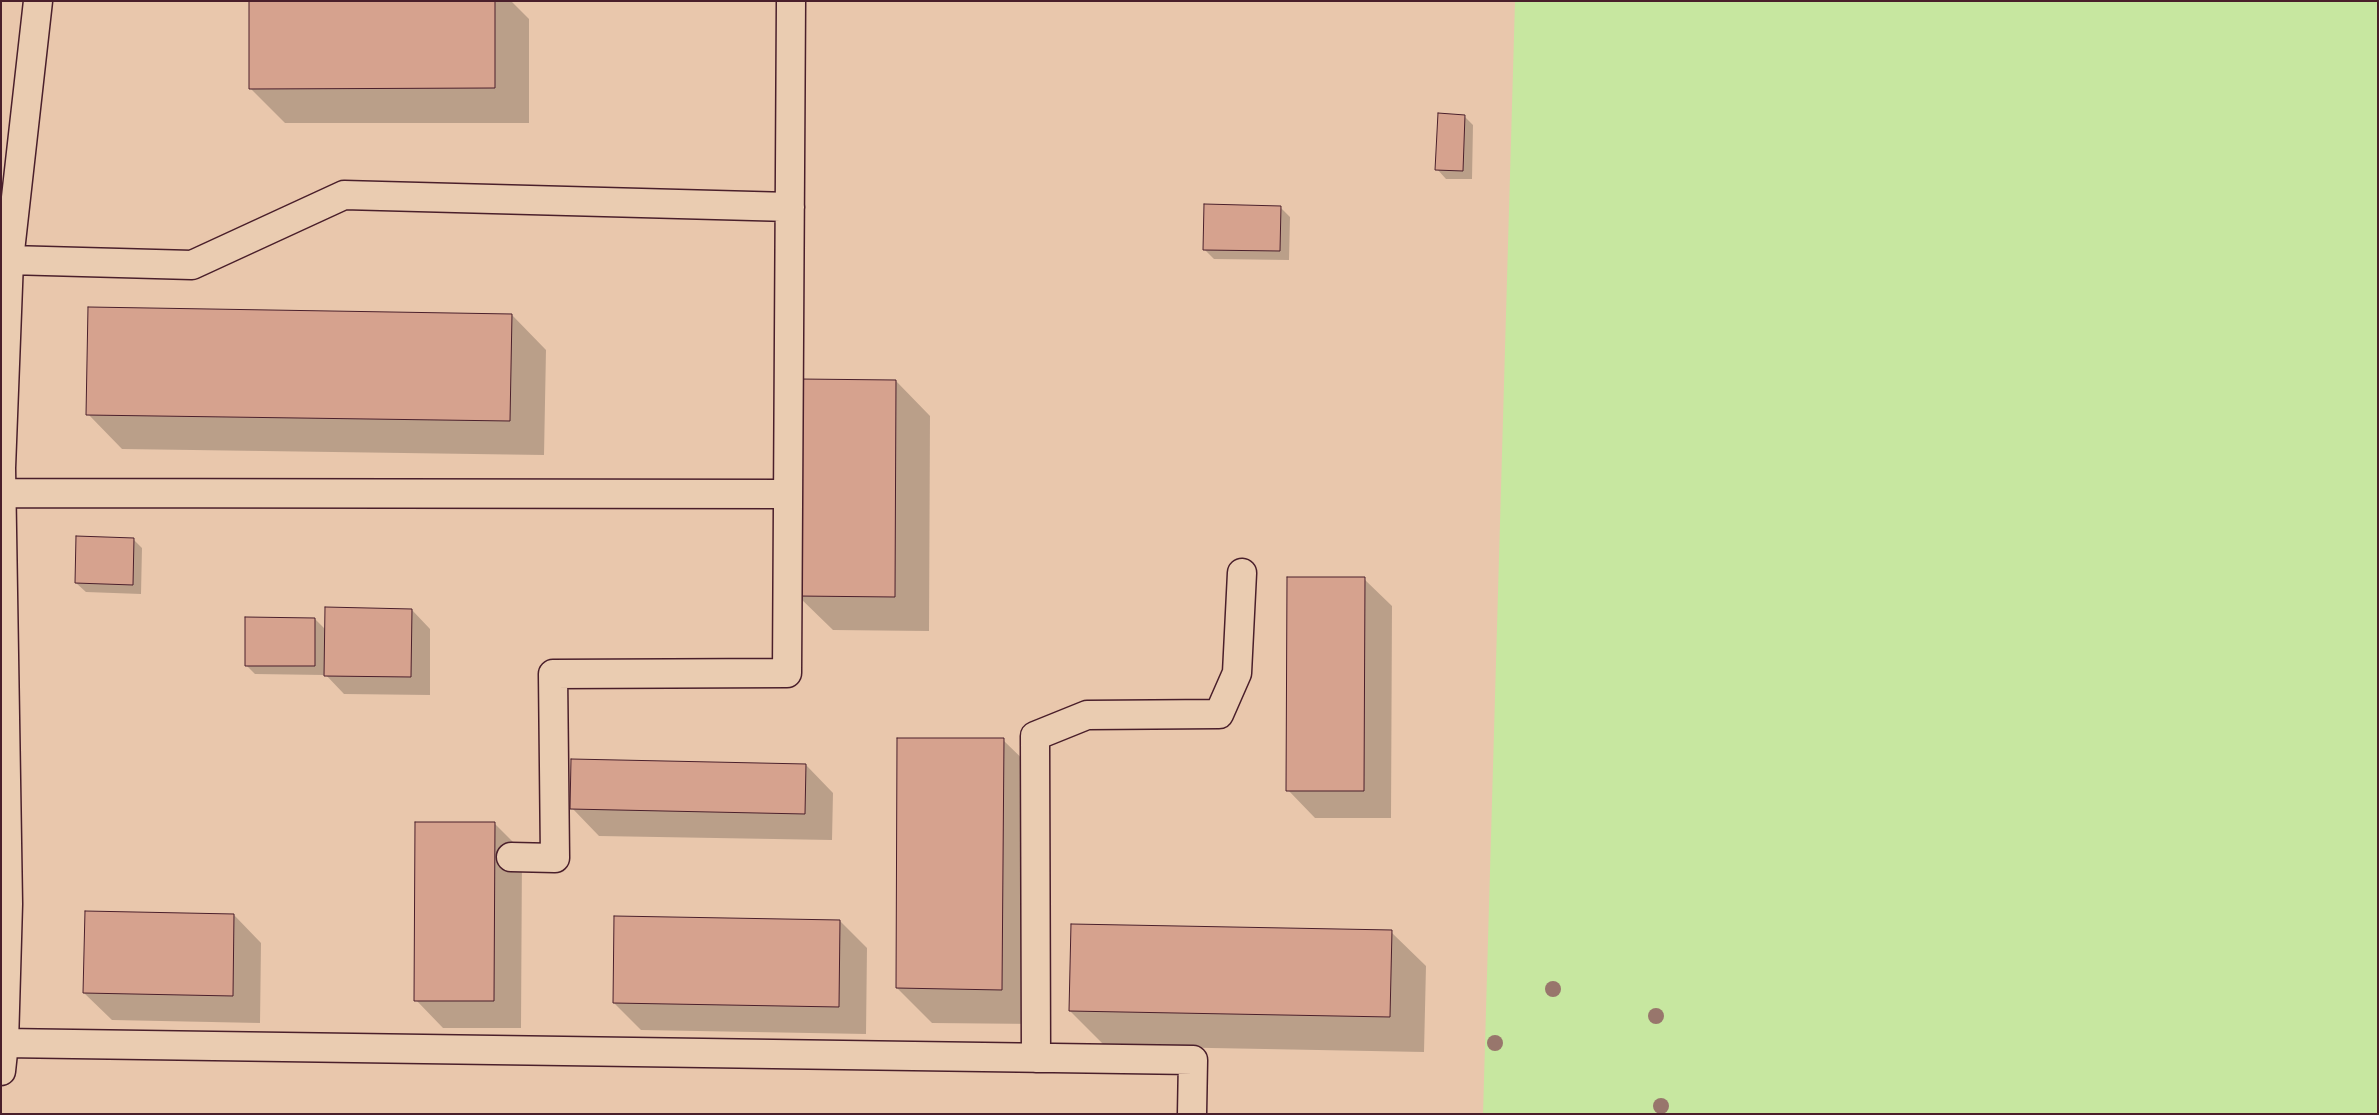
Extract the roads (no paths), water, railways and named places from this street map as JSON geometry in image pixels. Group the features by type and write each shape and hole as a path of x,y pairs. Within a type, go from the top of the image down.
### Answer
{"street":[{"path":"1,1071 4,1043 8,904 2,492 9,260 38,1"},
{"path":"511,857 555,858 553,674 787,672 791,1"},
{"path":"9,260 192,265 344,195 790,206"},
{"path":"2,492 788,494"},
{"path":"1036,1058 1034,736 1087,715 1219,714 1237,673 1242,573"},
{"path":"4,1043 1193,1060 1192,1114"}]}
